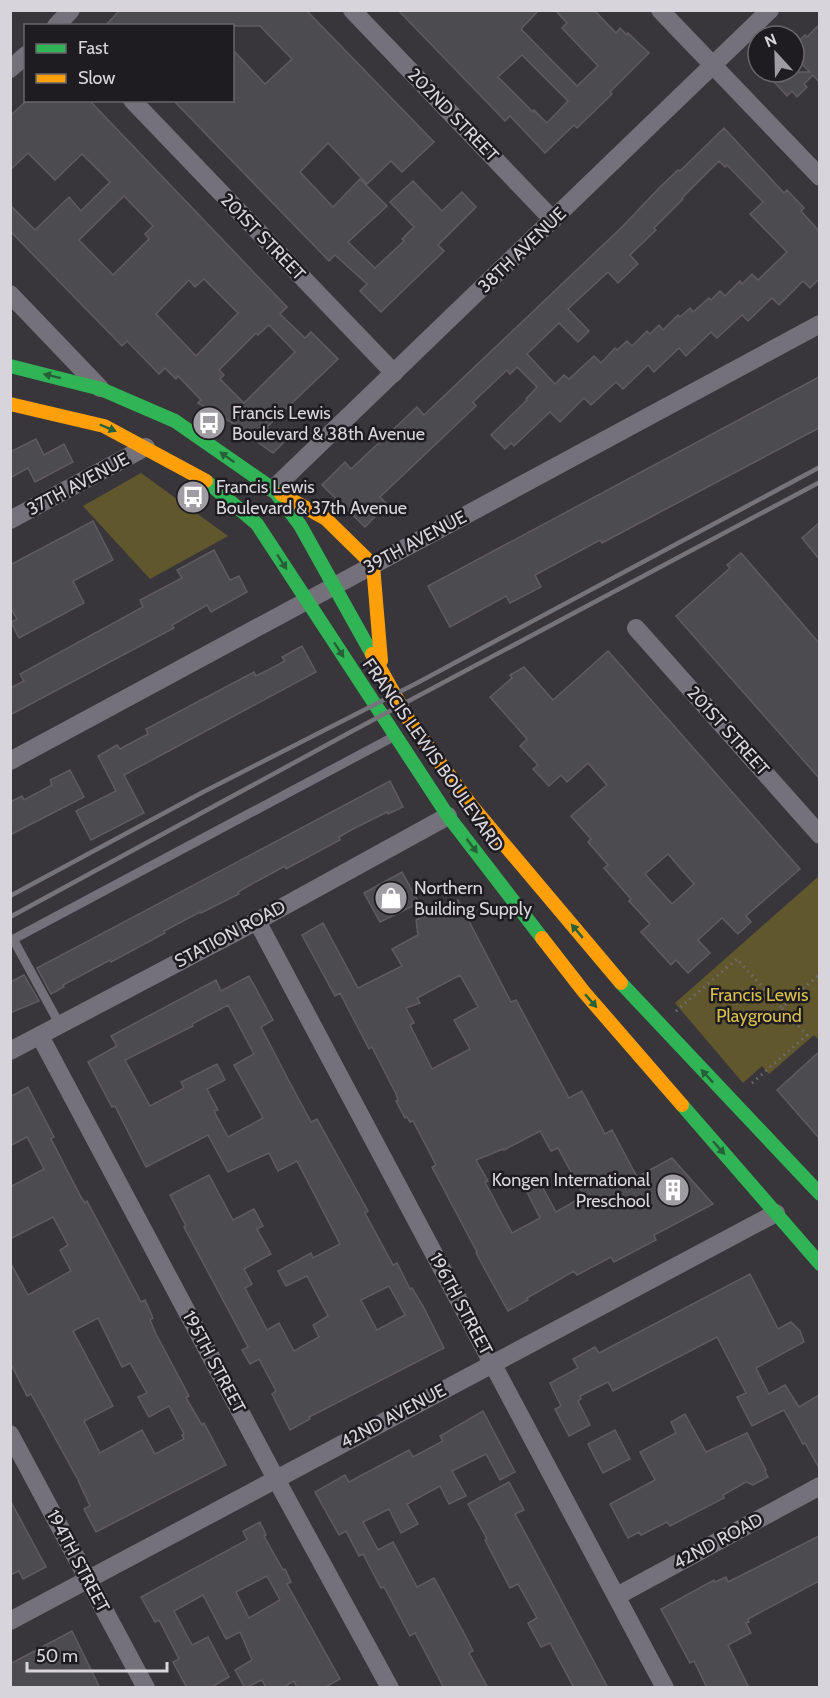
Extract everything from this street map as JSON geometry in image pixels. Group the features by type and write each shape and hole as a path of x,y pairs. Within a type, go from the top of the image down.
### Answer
{"main road":[{"name":"FRANCIS LEWIS BOULEVARD","path":"10,366 101,389 175,421 273,489 300,525 410,722 471,805 628,992 819,1194"},
{"name":"FRANCIS LEWIS BOULEVARD","path":"10,404 104,426 211,484 257,524 448,816 584,992 819,1263"},
{"path":"273,489 326,519 373,565 381,669"}],"street":[{"path":"55,21 72,10"},
{"name":"202ND STREET","path":"352,10 553,220"},
{"path":"660,10 819,177"},
{"name":"38TH AVENUE","path":"273,489 770,10"},
{"path":"10,69 24,57"},
{"name":"201ST STREET","path":"134,102 394,373"},
{"path":"10,294 101,389"},
{"name":"39TH AVENUE","path":"10,761 819,324"},
{"name":"37TH AVENUE","path":"10,520 146,447"},
{"name":"201ST STREET","path":"636,628 819,835"},
{"name":"STATION ROAD","path":"10,1051 448,816"},
{"name":"196TH STREET","path":"256,921 665,1688"},
{"name":"195TH STREET","path":"40,1036 390,1688"},
{"name":"42ND AVENUE","path":"10,1621 776,1213"},
{"name":"194TH STREET","path":"10,1434 146,1688"},
{"name":"42ND ROAD","path":"617,1596 819,1486"}],"lane":[{"path":"60,1024 12,940 395,735"}],"path":[{"path":"670,1016 736,959 807,1035 752,1083"},
{"path":"782,1008 819,974"}],"green space":[{"path":"141,473 228,536 150,579 83,506"},
{"name":"Francis Lewis Playground","path":"819,876 819,1040 814,1035 769,1074 762,1066 743,1083 675,1003"}],"building":[{"path":"120,10 306,10 434,142 402,172 391,161 367,184 328,143 300,172 333,207 360,179 387,206 348,242 375,268 404,241 402,239 414,227 390,202 413,181 442,211 462,192 476,207 438,245 444,251 381,312 360,291 367,284 335,255 329,261 175,102 234,102 234,51 265,84 292,59 260,26 107,24"},
{"path":"398,10 539,10 521,29 577,86 598,66 562,28 567,23 555,10 594,10 616,33 620,28 649,53 577,128 574,125 545,153 510,116 505,121","holes":["522,55 568,101 547,123 498,77"]},
{"path":"819,25 819,82 813,75 806,82 806,72 810,72 806,68 807,37"},
{"path":"776,84 804,84 807,87 797,97 792,91 787,96"},
{"path":"25,102 91,102 287,307 280,314 305,338 311,332 338,359 267,427 283,443 273,453 246,434 248,432 198,403 201,400 178,376 176,379 165,368 159,374 127,341 122,346 10,231 10,205 35,230 69,197 81,211 110,182 82,154 55,180 28,153 10,170 10,116","holes":["124,196 153,226 145,234 149,239 113,275 79,240","204,279 238,313 196,356 156,314 189,280 195,287","269,325 295,352 244,403 220,379 224,375 219,370 256,333 258,335"]},
{"path":"724,128 784,193 787,190 804,208 801,211 819,231 819,279 810,288 803,281 779,305 772,298 748,321 742,315 717,338 711,332 686,356 679,348 654,372 648,365 623,389 616,382 591,405 584,398 560,422 550,412 514,446 511,443 505,449 491,435 537,387 517,367 510,374 507,370 473,402 476,406 380,497 387,504 365,527 322,485 345,462 351,469 417,407 424,415 622,227 660,187 678,170 680,171","holes":["719,161 725,167 727,165 763,202 750,214 787,252 758,280 752,274 742,284 740,281 725,296 720,291 693,312 690,308 680,317 678,315 663,330 659,325 650,334 647,331 632,346 627,341 617,350 615,348 601,363 594,356 569,379 564,375 555,384 527,354 559,323 578,342 589,331 568,309 608,272 618,283 638,264 630,255 656,230 654,228"]},
{"path":"819,377 819,428 602,543 600,540 535,575 541,587 510,603 506,596 450,627 428,586"},
{"path":"36,439 44,455 64,444 73,462 35,482 28,468 10,478 10,452"},
{"path":"93,521 113,560 73,581 84,603 19,638 11,622 17,619 10,607 10,565"},
{"path":"819,523 819,559 802,538"},
{"path":"214,550 230,580 239,576 247,592 211,612 207,605 172,625 174,628 10,715 10,688 24,681 20,674 143,607 140,600 182,578 177,570"},
{"path":"741,553 819,643 819,778 676,616 730,568 727,565"},
{"path":"302,646 316,672 124,775 144,813 91,840 76,811 116,791 98,756 117,745 120,749 148,734 146,729 254,672 256,676 285,661 282,657"},
{"path":"608,651 800,869 746,916 751,922 738,934 722,918 698,940 710,953 688,973 676,960 671,965 641,932 650,924 604,868 608,865 588,842 591,839 571,816 607,785 588,763 567,782 561,775 549,786 533,769 538,765 520,746 527,739 490,697 512,678 510,675 524,667 553,700","holes":["668,854 694,884 672,904 645,874"]},
{"path":"70,770 84,797 10,835 10,802 22,796 24,800 52,785 50,780"},
{"path":"390,781 403,807 388,814 387,812 351,830 339,837 340,840 286,869 285,866 238,892 239,894 164,931 165,933 63,985 64,987 51,994 37,968"},
{"name":"Northern Building Supply","path":"402,872 419,903 380,922 364,893"},
{"path":"458,900 511,1002 516,1000 569,1098 582,1091 605,1134 612,1130 637,1177 672,1158 713,1204 654,1235 656,1240 614,1262 611,1257 577,1275 574,1271 508,1311 432,1167 436,1165 413,1121 410,1122 407,1117 405,1118 396,1101 398,1100 396,1094 372,1047 369,1049 340,993 335,996 302,935 323,923 358,988 402,966 392,949 418,935 416,920","holes":["460,975 478,1007 454,1020 470,1049 432,1069 410,1025 414,1023 406,1008 420,1003 417,998","540,1131 551,1151 558,1148 584,1196 556,1212 538,1179 524,1186 540,1218 512,1233 476,1160 504,1150"]},
{"path":"24,975 39,1001 10,1013 10,982"},
{"path":"249,976 273,1020 261,1027 289,1081 311,1122 317,1119 368,1211 365,1213 393,1265 397,1263 410,1289 412,1288 423,1306 444,1348 309,1417 310,1419 290,1430 272,1394 276,1391 259,1359 250,1364 242,1350 248,1347 184,1227 186,1226 170,1195 209,1175 233,1220 254,1209 263,1226 257,1229 271,1254 244,1269 252,1284 245,1288 267,1330 279,1323 294,1351 319,1337 313,1325 328,1316 307,1276 286,1286 278,1271 311,1253 313,1258 340,1244 297,1161 278,1171 269,1153 228,1172 208,1135 146,1167 115,1106 112,1107 88,1062 117,1046 111,1036 216,980 221,991","holes":["228,1005 254,1054 234,1065 263,1118 228,1137 214,1111 218,1110 207,1089 225,1080 217,1064 181,1082 184,1088 150,1106 125,1060 193,1026 192,1024","389,1286 405,1315 377,1330 361,1300"]},
{"path":"819,1052 819,1138 777,1090"},
{"path":"28,1087 54,1137 51,1139 81,1197 85,1203 87,1201 141,1302 145,1300 153,1318 150,1320 156,1334 189,1396 186,1398 202,1425 204,1423 226,1465 96,1532 84,1509 90,1506 77,1478 31,1394 27,1396 10,1362 10,1262 28,1295 71,1271 60,1250 68,1245 53,1217 10,1239 10,1187 44,1169 27,1137 10,1146 10,1097","holes":["98,1318 122,1367 130,1363 147,1393 138,1397 149,1417 169,1406 184,1434 182,1435 184,1439 155,1454 142,1430 100,1453 84,1421 113,1406 73,1331"]},
{"path":"750,1274 778,1329 791,1322 800,1331 804,1342 756,1368 769,1394 785,1385 799,1407 819,1395 819,1468 784,1410 752,1426 737,1397 746,1393 717,1337 613,1391 608,1382 580,1396 581,1399 578,1401 590,1425 569,1436 555,1409 561,1406 550,1383 578,1368 573,1359 595,1347 599,1353"},
{"path":"483,1411 515,1472 500,1480 486,1454 452,1471 466,1496 449,1504 440,1486 407,1504 418,1524 401,1533 389,1509 363,1522 378,1550 393,1542 417,1587 434,1578 473,1651 469,1653 488,1688 444,1688 415,1633 410,1636 384,1587 381,1588 363,1554 359,1556 346,1531 339,1535 315,1492 345,1475 349,1482 409,1450 413,1457 443,1441 440,1436"},
{"path":"685,1414 706,1452 747,1433 768,1477 753,1485 746,1482 723,1495 724,1498 670,1526 667,1522 641,1535 639,1532 628,1538 610,1504 655,1480 640,1452 676,1433 671,1422"},
{"path":"615,1430 630,1459 603,1473 588,1444"},
{"path":"509,1482 524,1510 515,1514 608,1688 574,1688 550,1643 541,1647 528,1623 537,1618 518,1584 510,1588 485,1540 487,1539 468,1504"},
{"path":"10,1500 46,1567 23,1579 19,1571 10,1575"},
{"path":"260,1522 266,1535 264,1536 291,1582 287,1584 340,1679 324,1688 297,1688 294,1681 282,1688 266,1688 262,1680 245,1688 235,1670 252,1660 240,1632 226,1639 203,1595 174,1611 192,1645 208,1637 229,1677 210,1688 187,1688 173,1662 179,1659 159,1620 155,1622 141,1597 247,1540 243,1531","holes":["267,1576 280,1600 249,1618 236,1592"]},
{"path":"819,1536 819,1581 748,1619 749,1622 746,1623 751,1633 728,1645 749,1688 707,1688 694,1661 690,1663 661,1609 714,1580 715,1582 726,1577 728,1582"},
{"path":"72,1631 100,1688 10,1688 10,1664"}],"railway":[{"path":"10,896 205,791 417,683 820,467"},
{"path":"10,917 358,728 820,482"}],"traffic: fast":[{"path":"10,366 101,389 175,421 273,489 300,525 372,654"},
{"path":"206,481 257,524 448,816 542,938"},
{"path":"621,983 820,1194"},
{"path":"682,1105 820,1264"}],"traffic: slow":[{"path":"10,404 104,426 206,481"},
{"path":"281,494 326,519 373,565 381,661"},
{"path":"372,654 410,722 471,805 621,983"},
{"path":"542,938 584,992 682,1105"}],"place":[{"name":"Francis Lewis Boulevard & 38th Avenue","path":"209,423"},
{"name":"Francis Lewis Boulevard & 37th Avenue","path":"193,497"},
{"name":"Northern Building Supply","path":"391,898"},
{"name":"Kongen International Preschool","path":"673,1190"}]}
